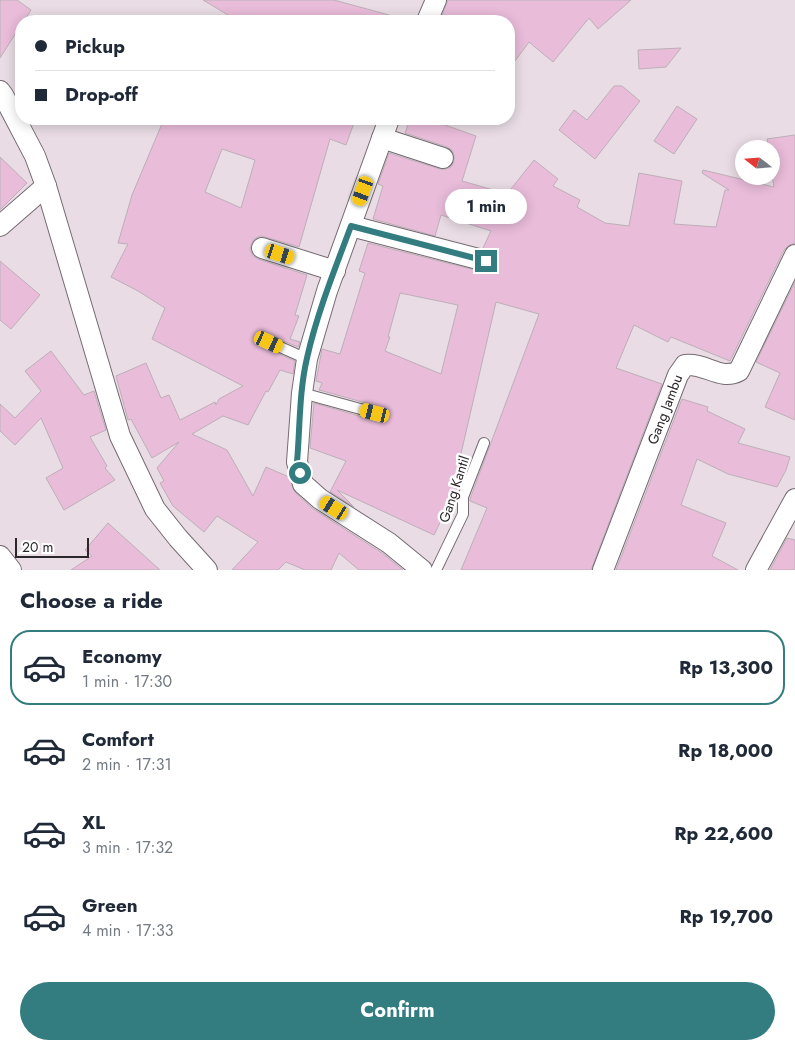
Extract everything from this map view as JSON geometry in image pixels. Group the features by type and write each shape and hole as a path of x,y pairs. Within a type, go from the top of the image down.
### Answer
{"street":[{"path":"0,91 15,118"},
{"path":"19,125 35,156 46,186 120,436 155,509 207,570"},
{"path":"387,125 334,271 307,358 302,393 297,462 303,484 320,499 389,543 422,570"},
{"path":"382,138 443,158"},
{"path":"0,226 46,186"},
{"path":"351,226 486,261"},
{"path":"262,248 334,271"},
{"name":"Gang Jambu","path":"603,570 678,375 685,366 696,364 724,375 732,375 739,371 795,256"},
{"path":"756,570 795,499"},
{"path":"0,556 11,570"}],"lane":[{"path":"269,342 307,358"},
{"path":"302,393 375,413"},
{"name":"Gang Kantil","path":"436,570 463,514 463,497 484,443"}],"building":[{"path":"0,0 17,0 31,10 28,15 15,15 15,34 0,58"},
{"path":"203,0 334,0 389,15 228,15"},
{"path":"448,0 631,0 598,29 589,18 553,62 529,42 515,61 515,15 442,15"},
{"path":"681,48 666,67 639,69 638,50"},
{"path":"614,86 622,86 640,101 595,159 559,130 574,110 587,120"},
{"path":"677,106 697,119 674,154 654,141"},
{"path":"161,125 353,125 346,145 330,139 299,247 260,236 254,239 251,245 250,250 253,256 258,259 307,275 295,315 299,316 290,339 300,342 298,347 269,335 262,342 266,348 295,361 293,374 280,370 268,392 266,391 248,425 223,416 192,434 227,450 253,496 266,467 289,477 295,492 312,508 382,553 403,570 359,570 339,553 331,570 305,570 286,562 278,570 232,570 258,542 217,516 204,532 173,506 160,483 164,481 157,468 179,442 152,458 131,419 128,420 116,376 146,363 161,398 169,395 180,420 215,402 216,405 219,399 243,386 152,339 165,308 111,277 128,244 118,243 132,195","holes":["222,149 255,160 241,208 205,192"]},
{"path":"408,125 445,125 476,136 462,181 507,194 534,160 558,179 553,186 580,200 577,207 605,223 629,226 639,173 682,181 674,224 716,227 725,190 729,190 702,173 703,170 735,178 735,185 766,185 774,187 774,185 780,185 780,140 767,139 795,135 795,243 789,245 784,250 730,361 671,337 668,342 634,325 616,368 662,384 591,570 461,570 487,508 470,501 470,499 539,314 496,302 454,484 458,485 434,535 337,490 354,507 330,492 346,461 310,448 314,403 373,420 379,418 382,414 377,406 319,390 322,383 316,381 322,349 340,354 365,273 359,271 368,243 483,272 490,272 495,269 498,258 495,253 483,248 491,231 441,215 435,236 373,219 383,186 378,184 389,153 440,169 446,169 451,167 454,162 452,150 405,133","holes":["400,293 458,305 441,374 385,351"]},
{"path":"0,157 27,183 0,210"},
{"path":"0,261 40,295 11,329 0,320"},
{"path":"795,282 795,420 765,407 780,373 756,362"},
{"path":"51,351 84,395 94,391 106,430 90,437 107,466 105,468 115,480 64,510 46,478 63,468 41,418 15,445 0,431 0,404 15,418 41,391 25,371"},
{"path":"682,399 708,407 707,411 745,429 738,443 790,457 786,470 777,487 728,474 697,459 681,505 726,523 712,556 738,570 616,570"},
{"path":"108,523 160,570 71,570 92,556 85,550"},
{"path":"787,538 795,540 795,570 770,570"}],"route":[{"path":"300,473 297,462 302,393 307,358 351,226 486,261"}]}
